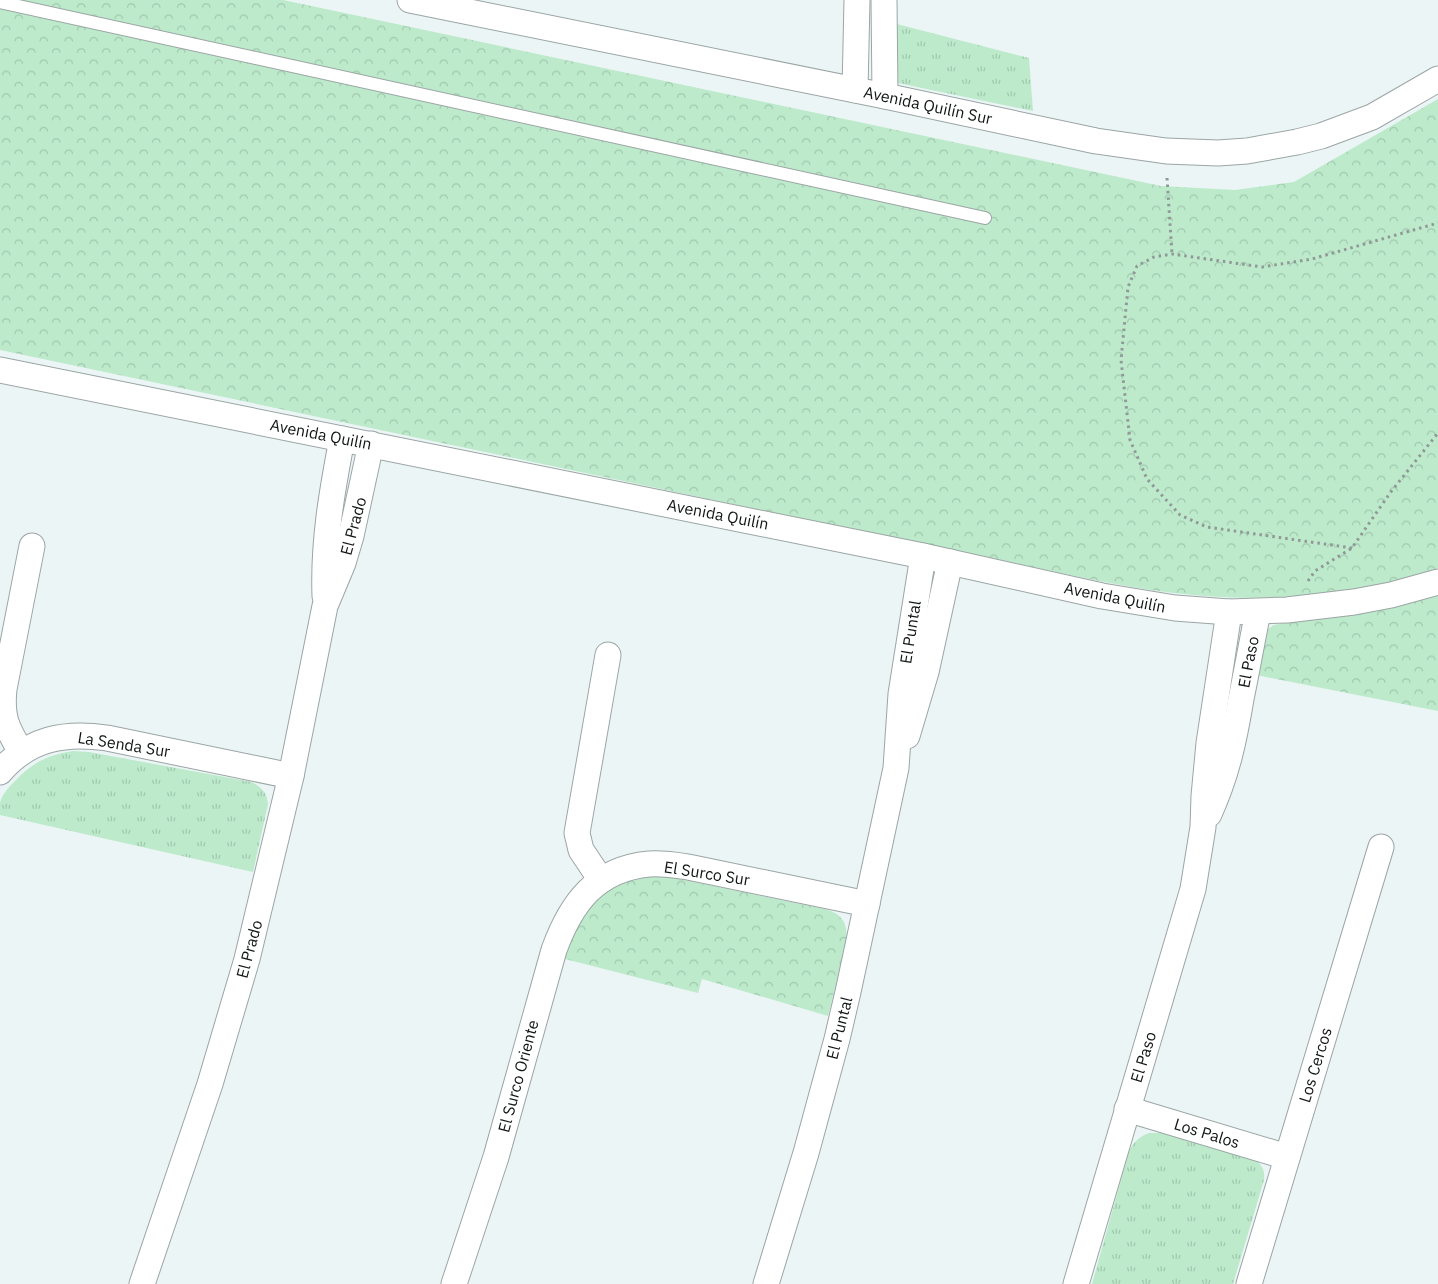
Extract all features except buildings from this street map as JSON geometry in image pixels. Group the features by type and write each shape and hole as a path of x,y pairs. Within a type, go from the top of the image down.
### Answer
{"street":[{"name":"Avenida Quilín Sur","path":"410,0 885,96 1096,141 1166,151 1218,153 1248,151 1281,146 1320,136 1372,117 1438,79"},
{"path":"855,90 857,0"},
{"path":"884,0 885,96"},
{"name":"Avenida Quilín","path":"0,370 923,556 1136,602 1175,608 1229,612 1287,610 1354,602 1391,595 1438,582"},
{"name":"El Prado","path":"325,606 326,536 342,439"},
{"name":"El Prado","path":"142,1284 207,1093 232,1012 259,912 291,776 325,606 343,563 351,536 371,444"},
{"path":"21,752 6,723 3,714 3,701 32,546"},
{"name":"El Puntal","path":"766,1284 837,1039 867,904 896,768 901,694 923,556"},
{"name":"El Puntal","path":"896,768 910,731 922,689 950,562"},
{"name":"El Paso","path":"1076,1284 1193,889 1203,827 1207,760 1229,612"},
{"name":"El Paso","path":"1203,827 1227,769 1258,612"},
{"path":"601,880 581,850 577,833 608,655"},
{"name":"La Senda Sur","path":"0,772 10,760 34,745 50,739 86,735 291,776"},
{"name":"Los Cercos","path":"1249,1284 1381,847"},
{"name":"El Surco Sur","path":"601,880 614,873 631,868 649,864 666,864 867,904"},
{"name":"El Surco Oriente","path":"454,1284 496,1157 560,931 577,903 601,880"},
{"name":"Los Palos","path":"1128,1109 1287,1156"}],"lane":[{"path":"0,2 985,218"}],"path":[{"path":"1166,151 1172,254"},
{"path":"1352,548 1207,527 1180,515 1148,479 1130,440 1121,360 1128,286 1137,266 1154,257 1172,254 1262,267 1312,259 1438,223"},
{"path":"1287,610 1315,571 1352,548 1390,493 1438,433"}],"green space":[{"path":"0,0 283,0 1161,186 1235,190 1294,182 1438,99 1438,568 1415,576 1350,590 1300,596 1250,598 1199,596 1154,590 1094,580 0,350"},
{"path":"889,22 1029,58 1033,111 888,81"},
{"path":"1438,592 1438,711 1256,675 1264,635 1274,625"},
{"path":"73,751 89,752 252,782 261,788 265,793 268,804 253,872 0,815 2,797 22,774 41,760"},
{"path":"647,876 670,877 825,909 837,914 846,926 846,945 828,1016 702,979 698,993 565,959 578,925 592,905 610,890 627,881"},
{"path":"1150,1133 1163,1133 1256,1160 1262,1167 1264,1180 1233,1284 1092,1284 1129,1151 1137,1140"}]}
